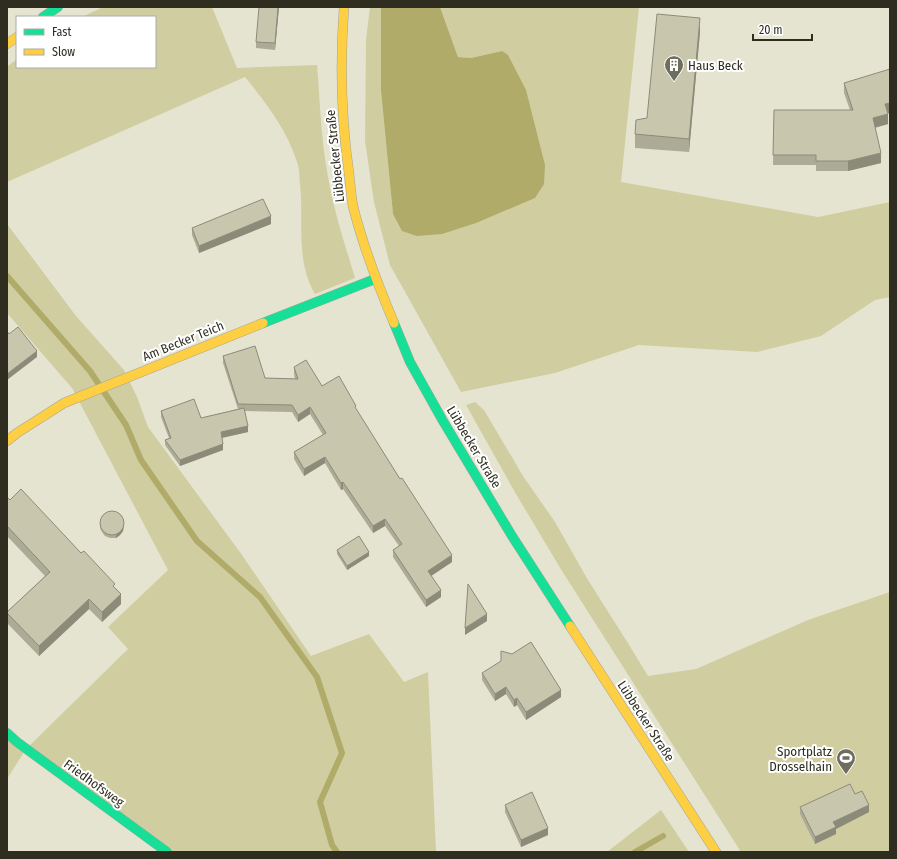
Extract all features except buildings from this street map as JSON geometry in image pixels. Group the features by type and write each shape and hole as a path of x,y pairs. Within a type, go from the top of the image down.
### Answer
{"main road":[{"path":"44,16 58,7"},
{"name":"Lübbecker Straße","path":"344,7 342,38 342,88 345,148 353,205 375,279 410,362 443,421 512,536 716,852"},
{"path":"7,44 16,38"},
{"name":"Am Becker Teich","path":"7,441 16,433 64,403 375,279"},
{"name":"Friedhofsweg","path":"7,733 167,852"}],"shaded area":[{"path":"103,7 212,7 237,68 317,65 322,135 330,190 355,278 315,294 305,268 303,254 298,165 293,150 282,128 245,77 7,182 8,66 16,60 16,68 156,68 156,16 84,16"},
{"path":"370,7 381,7 381,91 393,214 502,51 471,58 458,57 440,7 639,7 621,182 818,217 890,202 890,297 875,300 821,336 757,352 639,345 555,373 461,392 390,265 374,202 365,141 366,40"},
{"path":"381,7 440,7 458,57 471,58 502,51 508,55 526,90 545,165 544,184 535,198 476,223 442,234 417,236 402,231 393,214 381,91"},
{"path":"7,224 76,316 124,370 137,397 148,427 242,555 311,656 369,634 404,682 428,672 436,852 163,852 24,752 7,779 7,736 24,751 128,649 108,627 168,570 72,388 7,313"},
{"path":"475,402 484,410 523,476 555,522 588,580 648,676 696,669 808,620 890,592 890,852 741,852 562,571 516,494 466,405"},
{"path":"661,810 689,852 607,852"}],"waterway":[{"path":"7,276 90,371 126,425 141,460 197,541 260,597 317,677 342,753 320,802 332,845 337,852"},
{"path":"635,852 663,836"}],"traffic: fast":[{"path":"44,16 58,7"},
{"path":"263,323 375,279"},
{"path":"394,323 410,362 443,421 512,536 570,626"},
{"path":"7,733 17,742 167,852"}],"traffic: slow":[{"path":"344,7 342,48 343,111 352,202 366,251 394,323"},
{"path":"7,44 16,38"},
{"path":"7,441 64,403 263,323"},
{"path":"570,626 716,852"}],"place":[{"name":"Haus Beck","path":"674,82"},
{"name":"Sportplatz Drosselhain","path":"846,775"}]}
